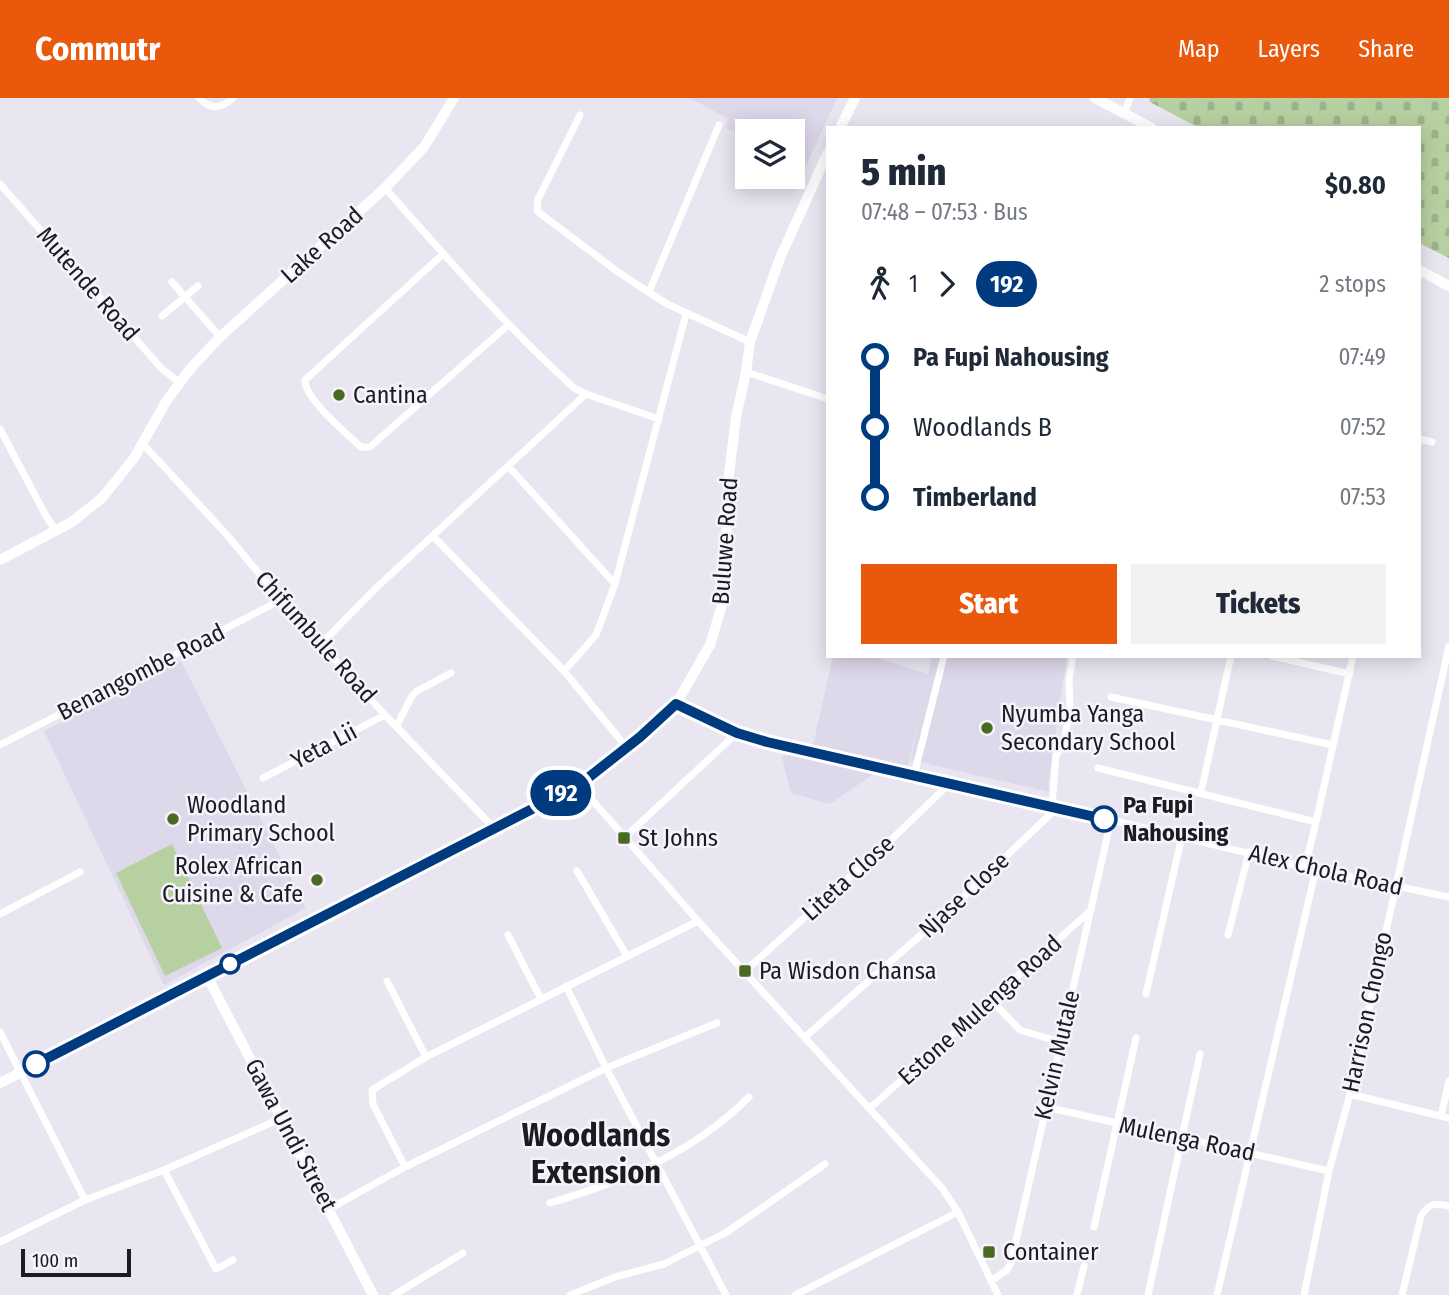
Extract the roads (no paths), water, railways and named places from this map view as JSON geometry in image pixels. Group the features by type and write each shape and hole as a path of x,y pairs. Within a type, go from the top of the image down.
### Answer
{"main road":[{"name":"Lake Road","path":"0,560 56,530 97,503 143,444 179,382 220,337 385,188 424,147 454,98"},
{"path":"1095,98 1148,126"},
{"path":"1421,271 1449,286"}],"street":[{"path":"199,98 214,108 221,107 233,98"},
{"path":"841,126 855,98"},
{"path":"1124,114 1130,98"},
{"path":"580,115 538,200 537,211 649,292 686,314 750,342"},
{"path":"649,292 719,125"},
{"name":"Buluwe Road","path":"0,1083 579,785 627,748 676,704 702,662 720,615 726,570 728,483 736,417 750,342 780,258 826,156"},
{"name":"Mutende Road","path":"0,184 162,369 179,382"},
{"path":"385,188 442,255 508,325 574,388 659,419"},
{"path":"442,255 306,380 307,392 331,419 360,447 370,447 508,325"},
{"path":"172,282 220,337"},
{"path":"162,316 198,286"},
{"path":"564,671 596,635 615,584 686,314"},
{"path":"746,372 826,398"},
{"path":"322,643 375,589 586,394"},
{"path":"0,429 56,530"},
{"path":"1421,439 1432,442"},
{"name":"Chifumbule Road","path":"143,444 385,715 493,827"},
{"path":"509,467 615,584"},
{"path":"434,537 564,671 627,748"},
{"name":"Benangombe Road","path":"0,745 281,600"},
{"name":"Harrison Chongo","path":"1304,1295 1329,1171 1350,1094 1449,646"},
{"path":"914,775 943,658"},
{"path":"1055,807 1056,755 1064,743 1070,708 1069,680 1073,658"},
{"path":"1201,792 1231,658"},
{"path":"1281,658 1350,674"},
{"path":"1305,867 1353,658"},
{"path":"396,727 412,696 450,673"},
{"path":"1111,697 1333,745"},
{"name":"Alex Chola Road","path":"676,704 737,733 813,753 1182,836 1305,867 1449,897"},
{"name":"Yeta Lii","path":"262,778 385,715"},
{"path":"624,838 737,733"},
{"path":"1098,768 1316,822"},
{"name":"Liteta Close","path":"745,971 949,784"},
{"path":"579,785 698,921 942,1188 958,1212 998,1295"},
{"name":"Njase Close","path":"805,1037 956,904 1055,807"},
{"name":"Kelvin Mutale","path":"991,1281 1010,1265 1111,820"},
{"path":"1146,994 1182,836"},
{"path":"1228,935 1249,852"},
{"path":"1217,1295 1315,869"},
{"path":"577,871 626,956"},
{"path":"0,914 80,872"},
{"name":"Estone Mulenga Road","path":"870,1108 1089,912"},
{"path":"405,1167 373,1104 371,1091 426,1057 698,921"},
{"path":"508,935 541,999"},
{"name":"Gawa Undi Street","path":"207,976 373,1295"},
{"path":"387,981 426,1057"},
{"path":"566,986 606,1068 726,1295"},
{"path":"991,1000 1020,1030 1060,1042"},
{"path":"329,1209 405,1167 606,1068 718,1023"},
{"path":"0,1032 85,1200"},
{"path":"1094,1227 1136,1038"},
{"path":"1148,1295 1200,1054"},
{"path":"1350,1094 1445,1117 1449,1082"},
{"path":"550,1203 606,1185 690,1145 749,1097"},
{"name":"Mulenga Road","path":"1045,1107 1329,1171"},
{"path":"0,1242 85,1200 164,1170 282,1118"},
{"path":"570,1295 615,1277 658,1266 699,1246 740,1224 825,1164"},
{"path":"164,1170 216,1269 233,1260"},
{"path":"1402,1295 1421,1216 1426,1208 1435,1203 1449,1206"},
{"path":"795,1295 958,1212"},
{"path":"394,1295 463,1253"},
{"path":"1077,1295 1084,1266"}],"place":[{"name":"Cantina","path":"339,395"},
{"name":"Nyumba Yanga Secondary School","path":"987,728"},
{"name":"Woodland Primary School","path":"173,819"},
{"name":"Pa Fupi Nahousing","path":"1104,819"},
{"name":"St Johns","path":"624,838"},
{"name":"Rolex African Cuisine & Cafe","path":"317,880"},
{"name":"Pa Wisdon Chansa","path":"745,971"},
{"name":"Container","path":"989,1252"}],"district":[{"name":"Woodlands Extension","path":"596,1154"}]}
